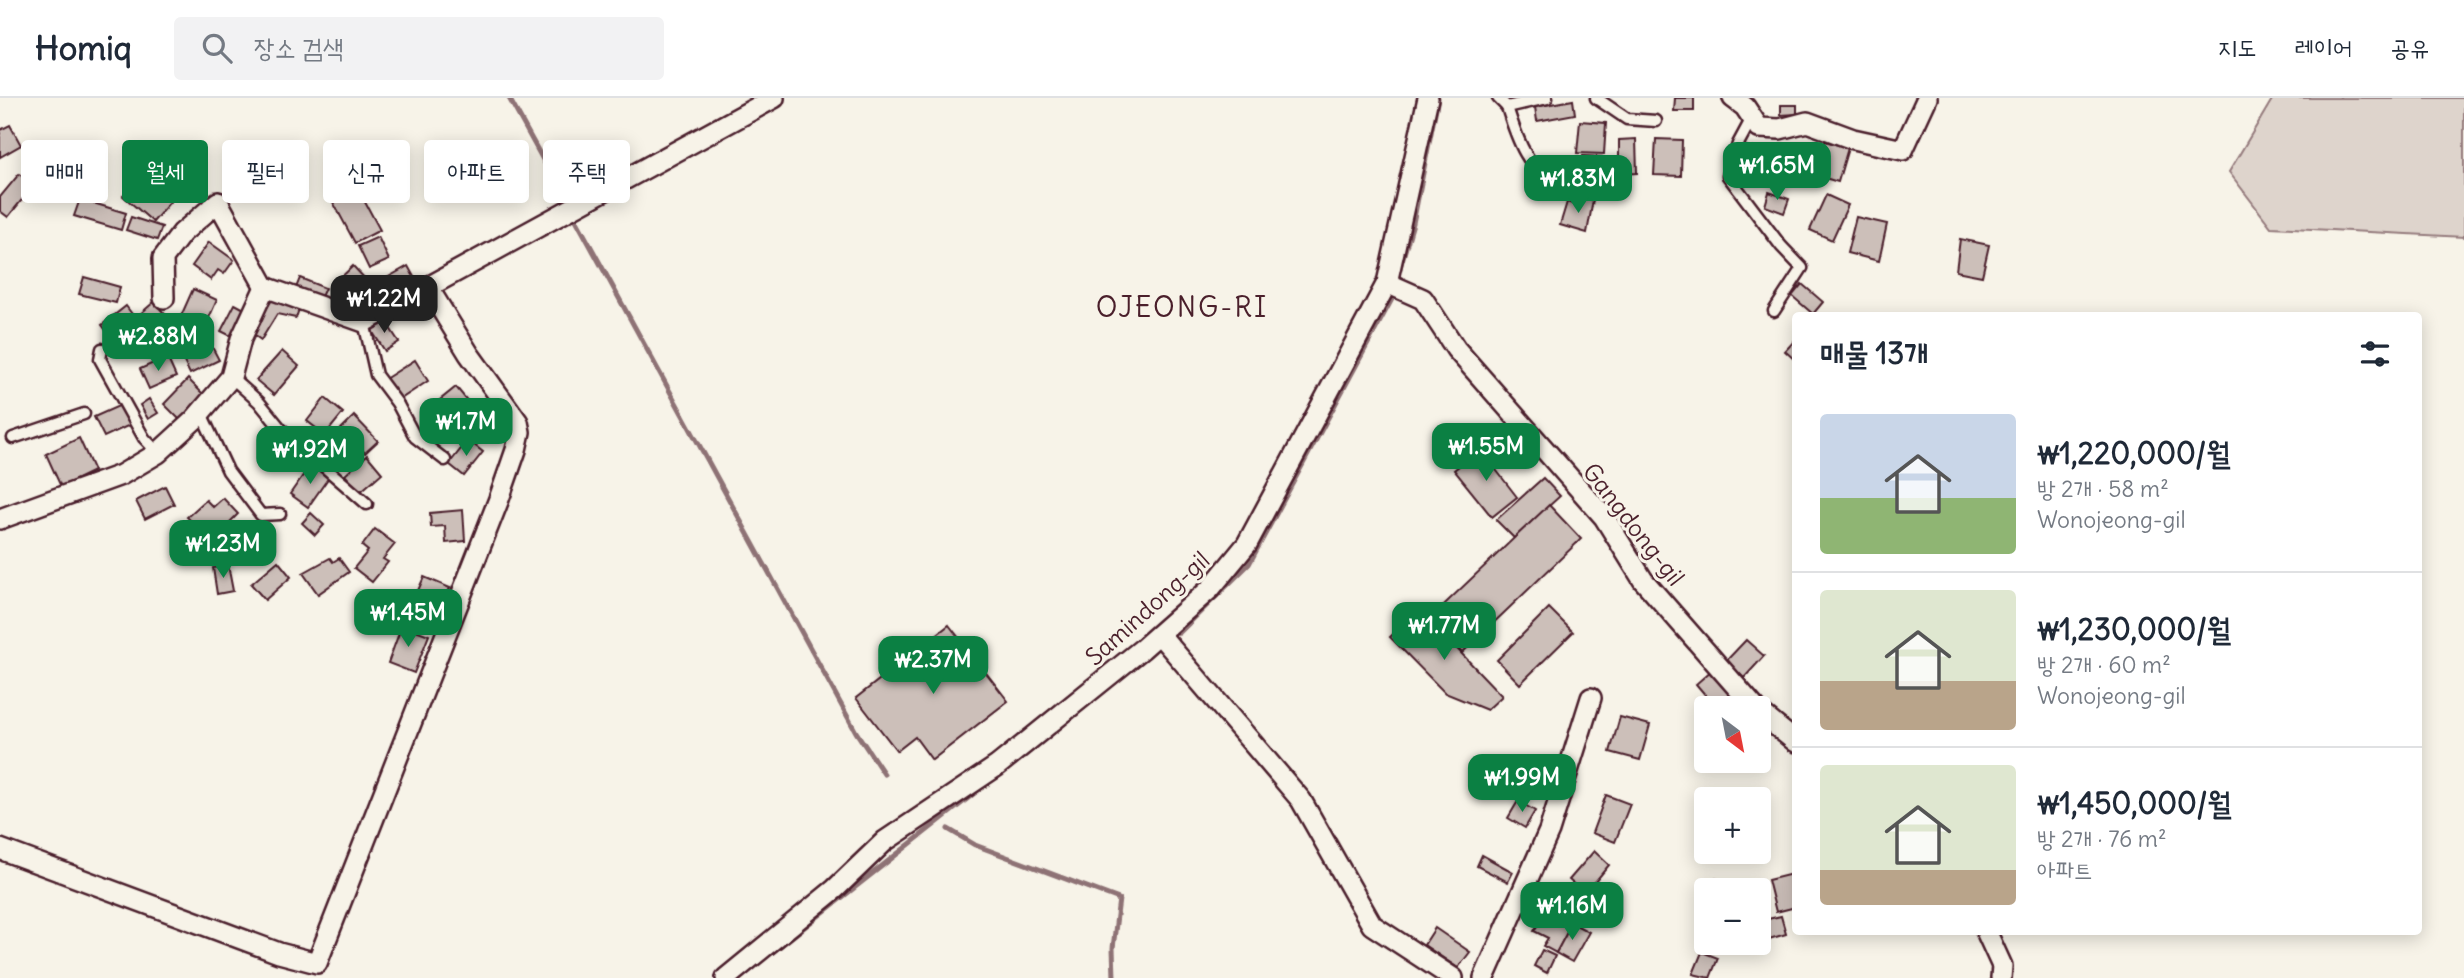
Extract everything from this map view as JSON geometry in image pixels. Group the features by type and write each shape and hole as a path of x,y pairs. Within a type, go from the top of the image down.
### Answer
{"street":[{"path":"164,299 163,258 182,233 218,202 265,287 364,322 429,289 774,98"},
{"name":"Samindong-gil","path":"726,978 835,889 885,841 997,766 1160,635 1210,589 1247,544 1387,283 1428,98"},
{"path":"1733,98 1759,128 1780,129 1807,122 1853,139 1903,150 1927,98"},
{"name":"Gangdong-gil","path":"1387,283 1423,299 1456,349 1604,517 1643,580 1746,696"},
{"path":"0,519 121,475 158,453 231,377 241,339 265,287"},
{"path":"0,849 279,953 317,963 499,499 520,432 518,422 429,289"},
{"path":"1160,635 1301,800 1372,925 1453,978"},
{"path":"1484,978 1549,831 1591,698"},
{"name":"Gangdong-gil","path":"1771,721 1792,739"},
{"path":"1988,935 2002,966 2001,978"}],"lane":[{"path":"1498,98 1507,107 1528,160 1543,178 1561,185"},
{"path":"1507,107 1547,98"},
{"path":"1596,98 1627,119 1656,121"},
{"path":"1752,118 1738,144 1728,176 1781,246 1802,268 1774,311"},
{"path":"364,322 376,375 397,404 415,437 445,460"},
{"path":"102,349 100,359 144,438 158,453"},
{"path":"231,377 259,402 281,429 367,504"},
{"path":"200,412 228,471 261,515 280,514"},
{"path":"13,438 84,414"}],"shaded area":[{"path":"2273,98 2464,98 2464,237 2271,227 2229,172"}],"building":[{"path":"1675,98 1694,98 1694,111 1674,111"},
{"path":"1573,100 1575,114 1537,121 1535,107"},
{"path":"1781,105 1797,105 1797,114 1781,115"},
{"path":"1580,121 1606,123 1604,154 1577,153"},
{"path":"10,125 21,145 0,157 0,130"},
{"path":"1636,139 1637,173 1619,174 1619,140"},
{"path":"1656,139 1682,140 1681,176 1654,175"},
{"path":"1825,141 1848,148 1838,182 1815,175"},
{"path":"1745,146 1761,150 1752,179 1737,175"},
{"path":"1583,156 1602,157 1602,166 1582,165"},
{"path":"19,174 21,175 21,201 8,217 0,211 0,197"},
{"path":"1769,192 1789,199 1784,213 1765,206"},
{"path":"1826,195 1848,205 1832,240 1810,230"},
{"path":"1578,196 1593,200 1587,233 1560,225 1567,202 1575,205"},
{"path":"79,203 93,203 126,213 121,230 74,216"},
{"path":"131,203 169,203 153,222"},
{"path":"334,203 366,203 380,230 355,243"},
{"path":"131,217 162,227 157,240 126,230"},
{"path":"1856,217 1887,224 1879,261 1847,253"},
{"path":"378,237 389,260 369,269 358,246"},
{"path":"1960,239 1989,245 1982,276 1956,271"},
{"path":"209,242 234,260 224,274 218,270 211,280 192,266"},
{"path":"353,266 369,283 360,291 368,300 358,310 334,284"},
{"path":"408,266 419,286 382,307 371,287"},
{"path":"84,277 120,287 116,303 79,294"},
{"path":"300,278 325,288 320,299 296,288"},
{"path":"1802,284 1823,302 1815,312 1811,312 1792,296"},
{"path":"193,289 217,300 205,327 181,316"},
{"path":"272,300 300,306 296,318 277,314 261,340 251,333"},
{"path":"154,302 180,331 166,344 140,314"},
{"path":"235,304 250,312 235,338 221,331"},
{"path":"126,306 141,326 117,345 102,325"},
{"path":"384,319 399,342 385,351 370,328"},
{"path":"197,327 204,342 186,350 179,335"},
{"path":"210,343 219,360 190,374 182,358"},
{"path":"1792,343 1792,357 1785,351"},
{"path":"282,351 299,366 274,395 256,380"},
{"path":"167,357 176,377 149,389 140,369"},
{"path":"415,360 428,381 399,400 385,379"},
{"path":"188,379 207,398 183,423 164,404"},
{"path":"456,387 470,404 444,426 430,408"},
{"path":"325,398 343,413 325,435 307,421"},
{"path":"149,399 158,413 148,419 140,405"},
{"path":"480,400 501,411 485,442 464,432"},
{"path":"123,404 132,424 104,437 94,417"},
{"path":"354,416 378,441 365,453 341,429"},
{"path":"79,438 94,471 61,487 46,454"},
{"path":"1470,438 1478,448 1468,456 1460,446"},
{"path":"468,440 483,452 464,476 449,464"},
{"path":"1480,449 1517,497 1492,517 1454,470"},
{"path":"367,455 382,473 360,492 345,475"},
{"path":"311,464 329,477 308,507 290,494"},
{"path":"1543,478 1560,496 1514,538 1496,520"},
{"path":"165,486 174,504 145,519 136,501"},
{"path":"223,498 238,514 211,541 187,517 206,500 213,507"},
{"path":"1549,505 1581,539 1462,653 1430,618"},
{"path":"463,510 465,541 446,543 445,526 431,527 430,513"},
{"path":"311,513 324,525 315,535 302,523"},
{"path":"375,529 395,544 383,559 388,562 372,582 354,568 368,551 362,546"},
{"path":"330,558 333,562 339,558 349,572 318,594 303,573"},
{"path":"278,561 291,577 265,600 251,584"},
{"path":"228,565 233,591 217,594 213,568"},
{"path":"424,577 450,588 433,626 407,615"},
{"path":"1549,608 1573,632 1520,684 1497,660"},
{"path":"1419,609 1502,696 1487,710 1445,693 1390,637"},
{"path":"402,625 429,635 414,673 388,663"},
{"path":"949,625 1008,701 932,760 915,737 897,751 856,698"},
{"path":"1746,640 1764,656 1744,678 1726,661"},
{"path":"1712,670 1728,687 1731,696 1706,696 1696,684"},
{"path":"1620,717 1650,725 1640,760 1610,752"},
{"path":"1606,795 1630,804 1615,842 1592,833"},
{"path":"1518,801 1535,811 1525,828 1508,818"},
{"path":"1594,851 1609,865 1585,894 1569,880"},
{"path":"1482,855 1513,872 1508,882 1477,866"},
{"path":"1792,874 1792,908 1776,912 1771,879"},
{"path":"1532,886 1549,895 1542,906 1526,898"},
{"path":"1547,909 1572,923 1556,953 1543,946 1548,938 1534,931"},
{"path":"1781,916 1786,934 1771,938 1771,918"},
{"path":"1572,923 1589,932 1572,962 1556,953"},
{"path":"1435,928 1470,952 1458,968 1424,945"},
{"path":"1542,950 1555,956 1547,973 1534,966"},
{"path":"1701,955 1718,958 1710,978 1693,974"}],"waterway":[{"path":"509,98 568,205"},
{"path":"1399,271 1413,223 1438,98"},
{"path":"573,214 856,732 884,774"},
{"path":"1179,633 1249,564 1392,299"},
{"path":"774,951 981,788"},
{"path":"948,829 975,845 1119,899 1113,948 1114,978"}],"district":[{"name":"OJEONG-RI","path":"1182,307"}]}
